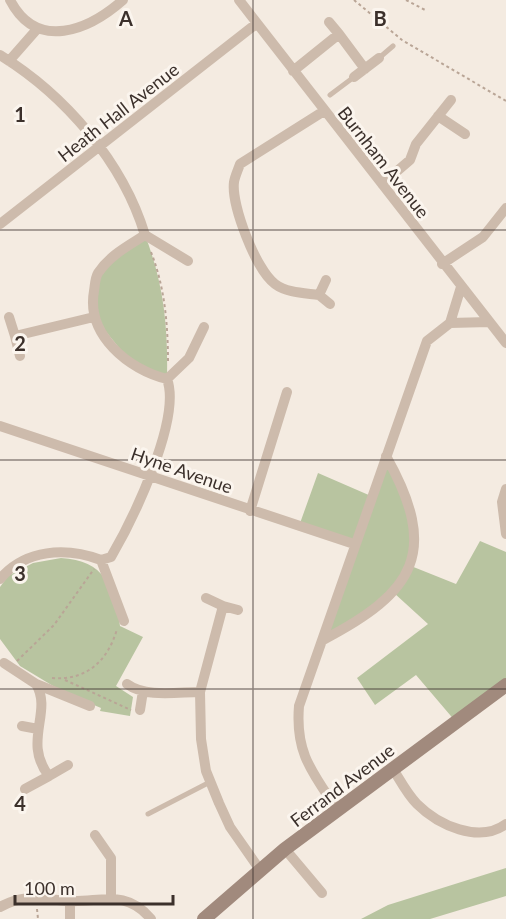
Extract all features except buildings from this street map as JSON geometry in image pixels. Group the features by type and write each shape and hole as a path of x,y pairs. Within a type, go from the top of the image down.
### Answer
{"street":[{"path":"10,0 15,10 38,28 51,32 74,30 104,17 123,0"},
{"name":"Burnham Avenue","path":"238,0 506,343"},
{"path":"329,22 364,69"},
{"name":"Heath Hall Avenue","path":"0,224 256,24"},
{"path":"38,28 5,58 55,98 101,147 140,218 145,235 188,261"},
{"path":"293,71 339,34"},
{"path":"354,77 379,58"},
{"path":"382,184 410,160 416,144 451,100"},
{"path":"324,111 240,164 234,183 240,217 260,269 274,284 288,291 319,295 330,304"},
{"path":"438,116 465,134"},
{"path":"442,264 483,237 506,208"},
{"path":"145,235 112,256 97,275 93,299 94,317 116,353 154,376 167,379"},
{"path":"319,295 326,280"},
{"path":"338,811 306,763 297,730 299,706 427,341 450,323 461,287"},
{"path":"9,317 20,356"},
{"path":"15,336 94,317"},
{"path":"450,323 489,322"},
{"path":"167,379 189,358 204,327"},
{"path":"0,579 4,565 52,551 83,554 101,560 111,556 142,500 150,477 166,422 170,386 167,379"},
{"path":"250,511 287,392"},
{"name":"Hyne Avenue","path":"0,426 354,544"},
{"path":"323,640 361,620 394,593 411,566 414,525 404,488 386,456"},
{"path":"506,489 502,502 506,534"},
{"path":"101,560 121,623"},
{"path":"206,598 238,610"},
{"path":"223,606 200,692 201,740 211,782 230,827 260,870"},
{"path":"4,663 36,684 90,706"},
{"path":"36,684 42,697 36,749 43,769 49,776"},
{"path":"127,684 135,690 143,691 200,692"},
{"name":"Ferrand Avenue","path":"204,919 285,849 506,685"},
{"path":"140,710 143,691"},
{"path":"21,726 38,729"},
{"path":"26,789 68,765"},
{"path":"393,769 417,804 464,832 483,832 500,828 506,824"},
{"path":"94,836 111,858 111,897"},
{"path":"285,849 322,893"},
{"path":"0,907 16,898 36,897 70,901 111,897 128,902 151,919"},
{"path":"70,901 70,919"}],"lane":[{"path":"379,58 393,46"},
{"path":"330,95 354,77"},
{"path":"148,814 211,782"}],"path":[{"path":"354,0 402,40 506,101"},
{"path":"406,0 427,11"},
{"path":"145,235 159,272 167,314 167,379"},
{"path":"4,663 54,625 101,560"},
{"path":"91,572 97,577"},
{"path":"36,684 44,677 73,678 96,667 111,649 121,623"},
{"path":"63,679 128,710 140,710"}],"green space":[{"path":"145,235 157,271 164,306 167,379 133,365 94,317 97,275"},
{"path":"386,456 414,525 411,566 456,584 480,541 506,552 506,685 456,722 416,675 375,705 357,678 428,624 394,593 323,640 354,544 299,526 318,473 371,496"},
{"path":"61,558 88,564 97,570 105,578 115,599 120,626 143,637 116,686 133,697 130,716 100,711 101,708 63,692 20,666 0,639 0,587 8,576 33,563"},
{"path":"506,868 506,896 430,919 361,919 388,905"}]}
